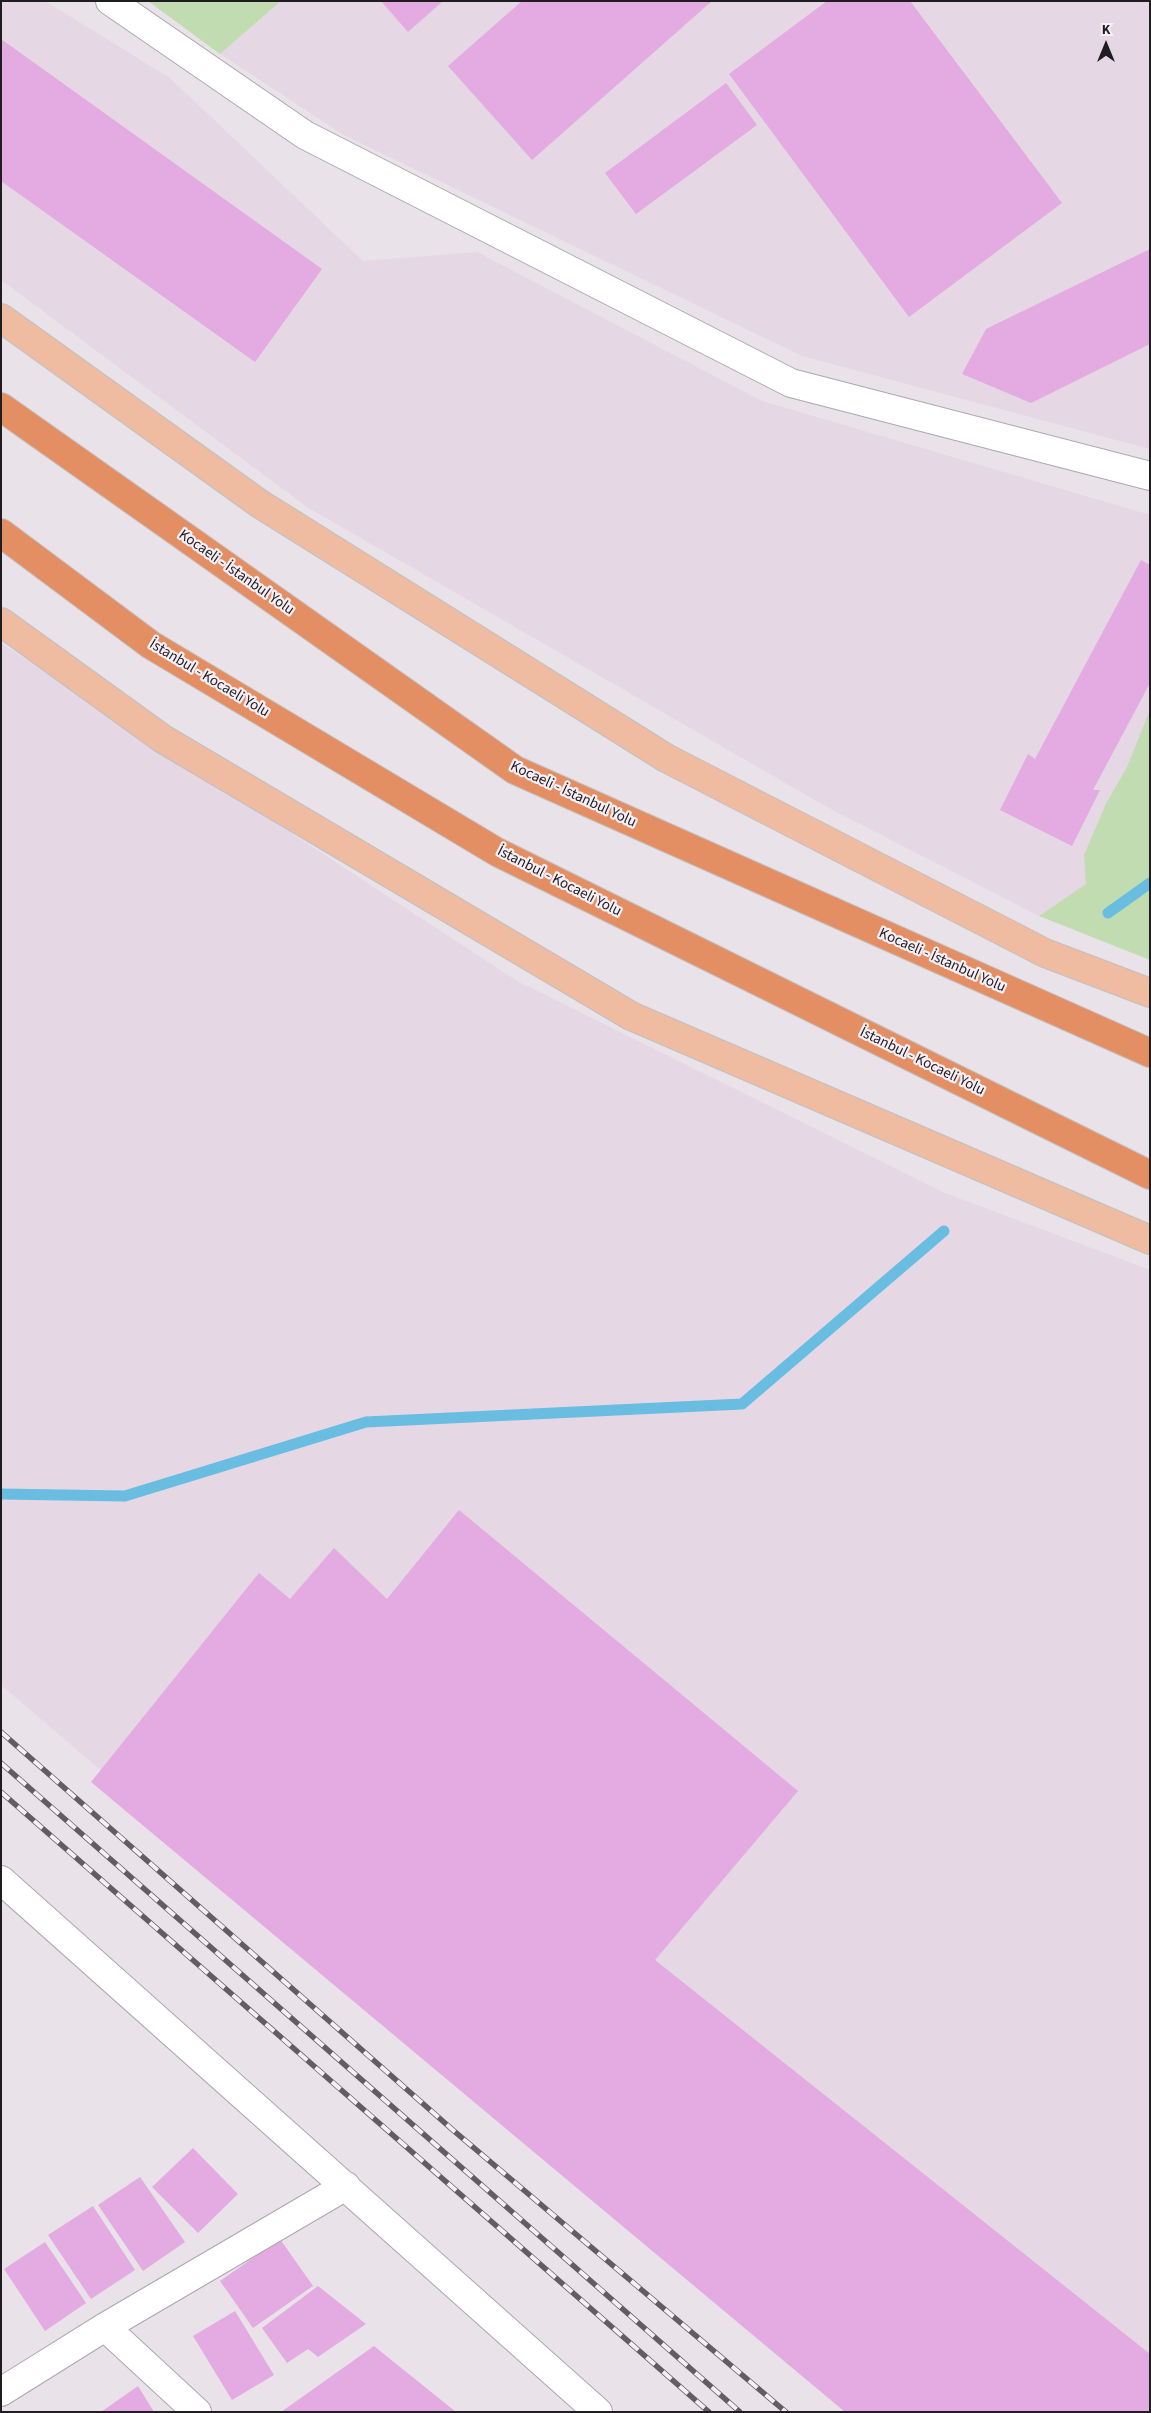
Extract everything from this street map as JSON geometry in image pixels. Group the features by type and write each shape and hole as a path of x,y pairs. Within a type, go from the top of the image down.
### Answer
{"highway":[{"name":"Kocaeli - İstanbul Yolu","path":"1,407 515,770 1150,1053"},
{"name":"İstanbul - Kocaeli Yolu","path":"1,533 151,645 497,852 1150,1175"}],"main road":[{"path":"1,318 260,504 666,758 1045,953 1150,994"},
{"path":"1,622 163,739 631,1016 1150,1240"}],"street":[{"path":"110,1 305,135 791,383 1150,476"},
{"path":"1,1880 598,2412"},
{"path":"1,2392 105,2327 346,2186"},
{"path":"105,2327 197,2412"}],"shaded area":[{"path":"1,1 45,1 170,78 363,261 477,252 762,401 1150,515 1150,842 1039,916 827,807 307,507 1,280"},
{"path":"281,1 1150,1 1150,449 802,356 342,134 220,54"},
{"path":"1,643 517,981 945,1193 1150,1270 1150,2412 853,2412 1,1685"}],"green space":[{"path":"148,1 281,1 220,54"},
{"path":"1150,710 1150,960 1039,916 1086,884 1084,855 1106,804 1127,767"}],"building":[{"path":"381,1 443,1 408,32"},
{"path":"522,1 712,1 532,160 448,66"},
{"path":"827,1 910,1 1062,203 909,317 729,74"},
{"path":"1,39 322,269 255,362 1,181"},
{"path":"726,83 757,125 636,214 605,173"},
{"path":"1150,249 1150,344 1031,403 962,374 986,329"},
{"path":"1141,560 1150,565 1150,683 1093,790 1100,790 1072,846 1000,810 1028,754 1035,759"},
{"path":"459,1510 798,1791 655,1960 1150,2354 1150,2412 845,2412 91,1782 259,1573 290,1599 334,1548 387,1599"},
{"path":"193,2148 238,2194 198,2233 152,2187"},
{"path":"140,2177 185,2242 143,2271 98,2205"},
{"path":"93,2206 135,2270 91,2299 48,2235"},
{"path":"280,2239 313,2286 253,2328 220,2281"},
{"path":"45,2242 86,2303 45,2331 4,2269"},
{"path":"318,2286 366,2324 318,2357 308,2349 287,2363 262,2328"},
{"path":"235,2311 274,2375 232,2400 193,2336"},
{"path":"374,2346 456,2412 281,2412"},
{"path":"138,2386 154,2412 101,2412"}],"waterway":[{"path":"1108,913 1150,883"},
{"path":"1,1494 125,1496 366,1422 742,1404 944,1231"}],"railway":[{"path":"1,1732 454,2131 786,2412"},
{"path":"1,1763 740,2412"},
{"path":"1,1792 709,2412"}]}
